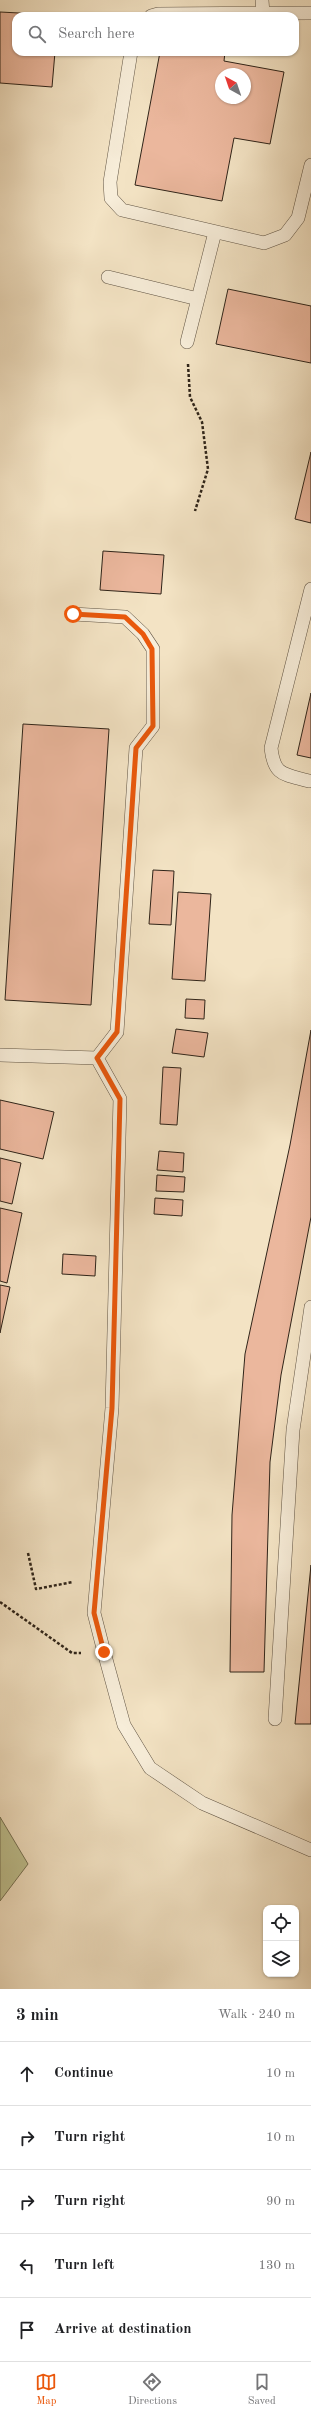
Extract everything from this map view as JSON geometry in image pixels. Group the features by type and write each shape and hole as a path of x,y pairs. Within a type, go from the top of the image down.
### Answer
{"lane":[{"path":"262,0 263,12"},
{"path":"299,14 311,14"},
{"path":"131,56 110,182 111,198 122,210 264,243 285,235 298,218 311,165"},
{"path":"187,342 216,232"},
{"path":"108,277 198,299"},
{"path":"309,781 283,774 273,764 271,748 311,589"},
{"path":"73,614 125,617 143,634 152,649 153,726 136,748 117,1032 97,1058"},
{"path":"0,1055 97,1058"},
{"path":"97,1058 120,1099 112,1408 94,1613 104,1652 124,1725 150,1768 202,1803 311,1850"},
{"path":"275,1719 292,1430 311,1307"}],"path":[{"path":"187,342 190,397 202,422 208,469 195,511"},
{"path":"28,1553 36,1589 97,1578"},
{"path":"0,1602 72,1653 104,1652"}],"green space":[{"path":"0,1817 28,1864 0,1901"}],"building":[{"path":"0,12 12,13 12,56 55,56 52,87 0,83"},
{"path":"159,56 225,56 224,61 284,72 270,144 234,138 222,201 135,185"},
{"path":"228,289 311,306 311,363 216,344"},
{"path":"311,452 311,523 295,519"},
{"path":"103,551 164,555 161,594 100,590"},
{"path":"311,693 311,758 297,755"},
{"path":"23,724 109,729 91,1005 5,1000"},
{"path":"153,870 174,871 171,925 149,924"},
{"path":"178,892 211,894 205,981 172,979"},
{"path":"186,999 205,1000 204,1019 185,1018"},
{"path":"176,1029 208,1033 204,1057 172,1053"},
{"path":"311,1030 311,1217 281,1375 270,1462 264,1672 230,1672 232,1515 245,1354 290,1145"},
{"path":"163,1067 181,1068 177,1125 160,1124"},
{"path":"0,1100 54,1112 43,1159 0,1149"},
{"path":"159,1151 184,1153 183,1172 157,1170"},
{"path":"0,1158 21,1163 12,1204 0,1201"},
{"path":"157,1175 185,1177 184,1192 156,1191"},
{"path":"155,1198 183,1200 182,1216 154,1214"},
{"path":"0,1208 22,1213 7,1283 0,1281"},
{"path":"63,1254 96,1256 95,1276 62,1274"},
{"path":"0,1285 10,1287 0,1333"},
{"path":"311,1565 311,1724 295,1724"}],"route":[{"path":"73,614 125,617 143,634 152,649 153,726 136,748 117,1032 97,1058 120,1099 112,1408 94,1613 104,1652"}]}
